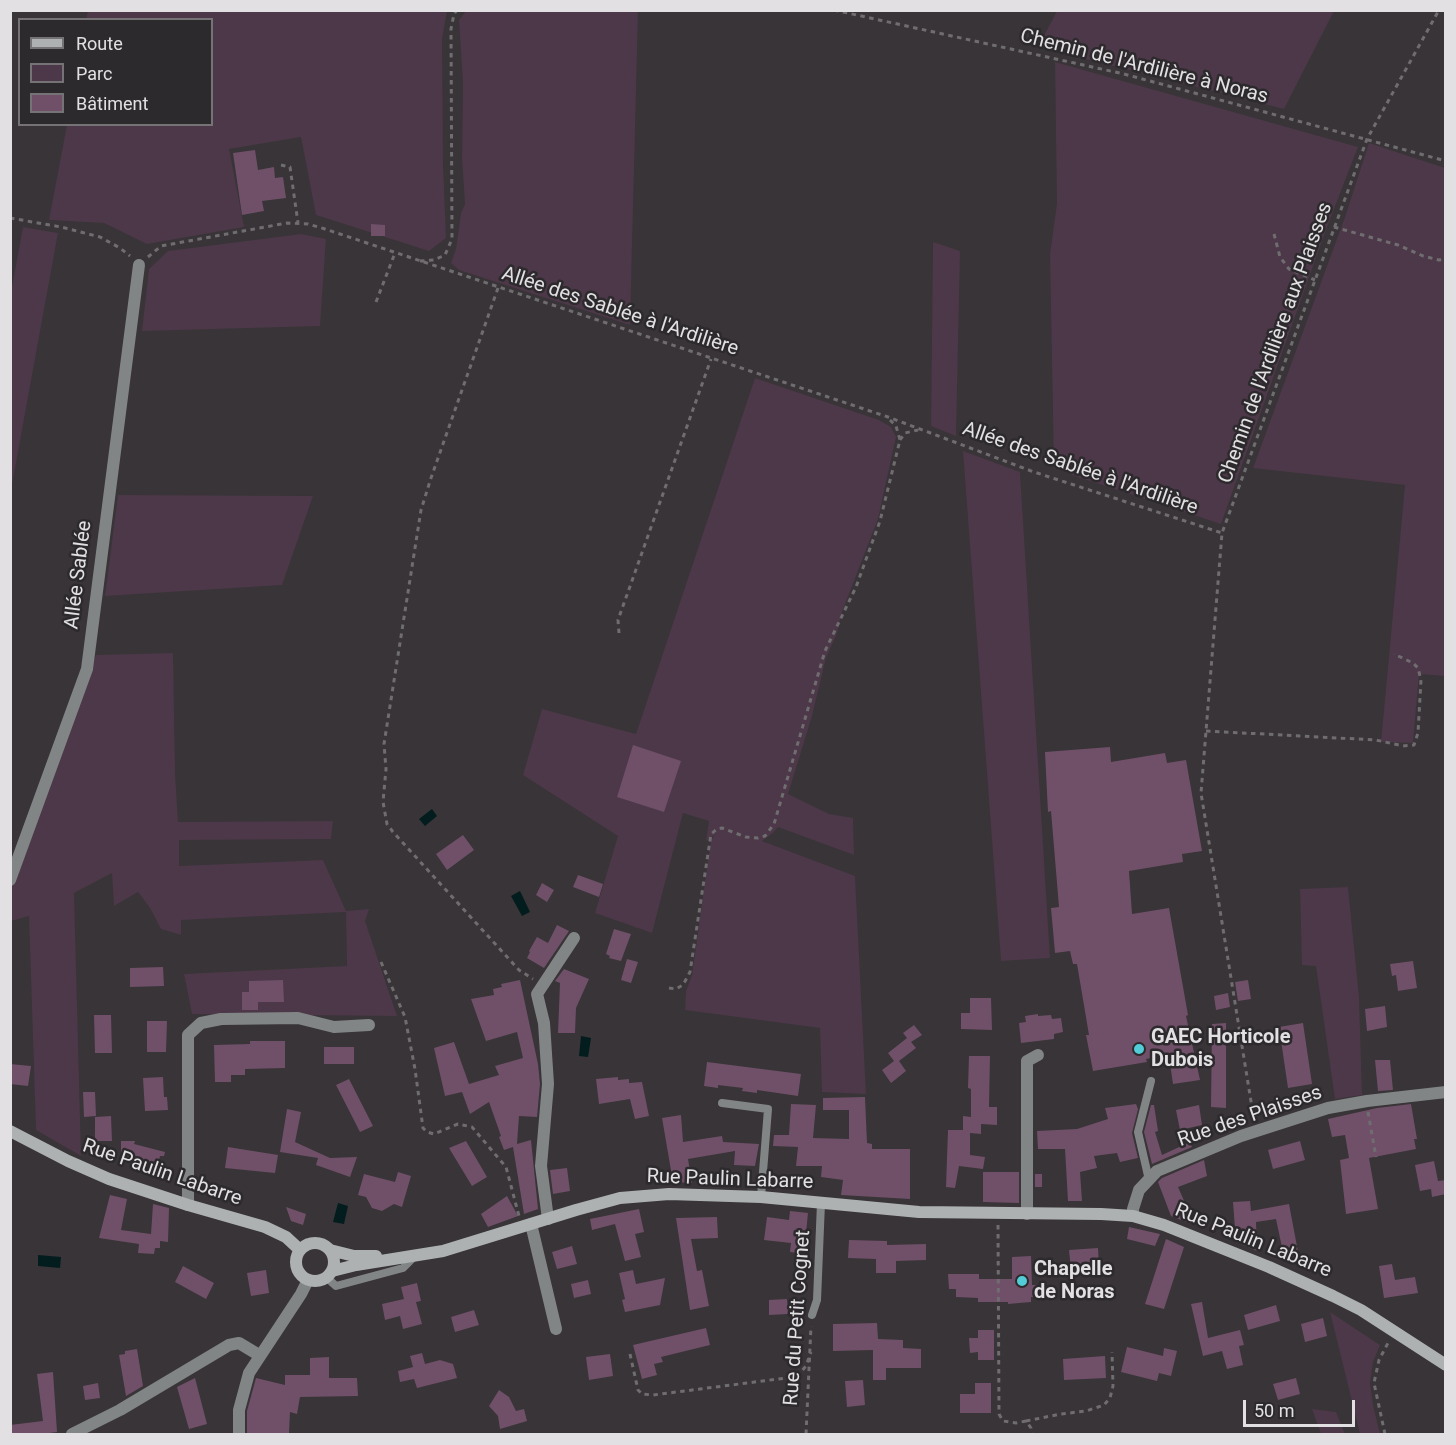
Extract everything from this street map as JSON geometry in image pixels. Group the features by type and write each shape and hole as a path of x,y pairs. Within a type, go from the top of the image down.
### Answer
{"street":[{"name":"Allée Sablée","path":"10,880 87,669 139,265"},
{"path":"548,1219 541,1166 549,1084 544,1023 537,994 574,938"},
{"path":"188,1206 188,1035 201,1023 221,1019 298,1018 334,1027 369,1025"},
{"path":"1027,1214 1027,1061 1038,1055"},
{"name":"Rue des Plaisses","path":"1133,1216 1139,1190 1157,1171 1256,1131 1328,1108 1446,1092"},
{"name":"Rue Paulin Labarre","path":"10,1131 109,1179 188,1206 265,1227 286,1237 300,1250"},
{"name":"Rue Paulin Labarre","path":"409,1256 463,1246 620,1198 669,1194 761,1197 919,1212 1133,1216 1164,1225 1334,1296 1446,1365"},
{"path":"526,1226 556,1329"},
{"path":"315,1243 321,1243 330,1250 354,1256 409,1256 329,1274 315,1281 303,1277 297,1267 297,1255 300,1250 315,1243"},
{"path":"329,1274 334,1260 330,1250"},
{"path":"239,1434 239,1410 249,1372 308,1280"},
{"path":"72,1434 120,1410 229,1345 239,1343 260,1355"}],"lane":[{"path":"1149,1180 1137,1132 1150,1081"},
{"path":"722,1103 768,1109 761,1197"},
{"name":"Rue du Petit Cognet","path":"812,1316 817,1300 821,1203"}],"path":[{"path":"418,261 434,260 445,255 452,238 451,29 457,10"},
{"name":"Chemin de l'Ardilière à Noras","path":"834,10 1124,74 1446,161"},
{"name":"Chemin de l'Ardilière aux Plaisses","path":"1256,1131 1201,793 1222,533 1367,139 1439,10"},
{"path":"281,165 290,167 298,223"},
{"path":"10,218 100,237 120,248 139,265"},
{"name":"Allée des Sablée à l'Ardilière","path":"139,265 161,246 286,223 326,229 888,417 1034,472 1222,533"},
{"path":"1334,227 1398,245 1423,256 1439,260 1446,259"},
{"path":"1274,234 1280,257 1289,269 1315,280"},
{"path":"376,302 395,253"},
{"path":"498,288 421,510 384,744 386,777 383,802 387,824 393,832 519,970 542,986"},
{"path":"619,633 618,620 711,358"},
{"path":"888,417 896,426 900,440"},
{"path":"669,988 676,989 683,985 690,972 711,834 722,828 747,837 758,838 765,836 774,824 825,651 856,587 880,521 900,440 905,433 911,430 926,432"},
{"path":"1206,731 1376,740 1403,746 1414,745 1418,733 1421,680 1418,668 1413,663 1394,654"},
{"path":"381,962 405,1017 423,1128 434,1134 458,1124 472,1127 506,1167 526,1226"},
{"path":"1367,1101 1376,1157"},
{"path":"998,1214 999,1414 1003,1421 1016,1423 1086,1411 1104,1405 1110,1398 1113,1386 1112,1352"},
{"name":"Rue du Petit Cognet","path":"806,1434 812,1316"},
{"path":"1384,1434 1374,1383 1379,1360 1394,1331"},
{"path":"630,1354 638,1390 642,1394 653,1395 794,1377 806,1366 811,1352"},
{"path":"1026,1421 1032,1434"}],"green space":[{"path":"88,11 447,11 442,39 446,238 429,251 316,215 301,137 229,149 244,227 147,244 104,223 49,220 67,126 213,126 213,18 86,18"},
{"path":"466,11 638,11 630,325 459,270 451,263 456,249 461,213 465,204 462,159 463,83 459,20"},
{"path":"1057,11 1334,11 1284,109 1038,47"},
{"path":"1055,62 1358,147 1327,227 1221,524 1054,468 1050,254 1057,203"},
{"path":"1369,143 1445,168 1445,676 1419,674 1413,743 1381,742 1405,485 1253,468 1345,217"},
{"path":"23,227 58,233 11,490 11,292"},
{"path":"301,234 326,239 320,326 142,331 149,269 168,251"},
{"path":"933,242 960,251 956,436 931,426"},
{"path":"755,378 879,420 891,427 896,437 878,519 826,658 812,716 788,794 829,814 853,818 854,855 778,827 762,841 855,876 866,1094 822,1092 820,1028 685,1010 686,991 692,975 711,840 715,835 706,841 709,821 683,813 652,933 595,913 618,836 523,775 542,709 636,734"},
{"path":"963,451 1020,472 1050,958 1001,961"},
{"path":"118,495 313,496 282,585 105,596"},
{"path":"173,653 178,822 333,821 331,839 179,840 179,866 323,860 346,911 369,909 365,921 397,1016 192,1014 184,974 347,966 346,912 181,920 181,935 161,929 138,892 114,906 112,873 74,893 81,1156 36,1130 29,916 11,921 11,884 20,853 96,655"},
{"path":"1348,887 1359,997 1362,1095 1335,1099 1316,966 1302,965 1300,889"},
{"path":"1330,1312 1380,1345 1373,1362 1370,1383 1380,1434 1360,1434"},
{"path":"1312,1409 1336,1412 1345,1434 1321,1434"}],"water":[{"path":"432,809 437,816 425,826 419,819"},
{"path":"520,891 530,912 522,916 511,896"},
{"path":"581,1036 591,1038 588,1057 579,1056"},
{"path":"338,1203 348,1206 344,1224 333,1222"},
{"path":"38,1255 61,1257 60,1268 38,1266"}],"building":[{"path":"255,150 258,170 274,167 275,178 283,177 286,198 262,201 264,211 242,215 233,153"},
{"path":"371,224 385,225 385,236 371,236"},
{"path":"633,745 681,761 664,812 617,797"},
{"path":"1110,747 1111,762 1165,753 1167,763 1186,760 1202,851 1182,854 1183,862 1129,871 1132,914 1169,908 1188,1015 1186,1016 1200,1080 1173,1084 1169,1057 1164,1058 1163,1056 1146,1059 1147,1062 1093,1071 1077,964 1073,964 1070,951 1055,953 1051,908 1059,907 1051,811 1048,812 1045,752"},
{"path":"463,835 474,850 447,870 436,854"},
{"path":"578,875 603,884 599,897 573,887"},
{"path":"542,883 554,890 547,902 536,895"},
{"path":"557,925 569,931 544,968 527,958 529,951 537,937 548,943"},
{"path":"614,929 631,934 621,961 609,958 610,956 606,954"},
{"path":"627,959 638,962 631,983 621,980"},
{"path":"1413,961 1417,988 1398,991 1396,975 1392,976 1390,964"},
{"path":"163,967 164,986 130,987 130,968"},
{"path":"564,969 589,979 576,1008 575,1033 558,1033 560,983 555,981"},
{"path":"283,980 284,1002 258,1002 258,1010 242,1010 242,992 249,992 249,981"},
{"path":"520,980 538,1064 540,1084 537,1117 519,1116 517,1144 531,1140 538,1209 524,1214 513,1147 504,1150 489,1102 470,1114 462,1092 445,1096 434,1048 454,1042 469,1084 499,1075 495,1066 523,1058 517,1032 486,1041 471,999 494,995 493,989 502,987 501,984"},
{"path":"1248,980 1251,999 1238,1001 1235,982"},
{"path":"1228,993 1230,1007 1216,1010 1214,996"},
{"path":"970,998 991,998 992,1030 961,1029 961,1013 970,1013"},
{"path":"1385,1006 1387,1027 1367,1031 1365,1009"},
{"path":"1038,1014 1038,1016 1051,1015 1052,1019 1061,1018 1063,1032 1054,1034 1054,1039 1021,1043 1019,1023 1026,1022 1025,1016"},
{"path":"94,1015 111,1015 112,1053 95,1053"},
{"path":"147,1021 167,1021 166,1052 147,1052"},
{"path":"1226,1023 1226,1108 1211,1107 1212,1024"},
{"path":"1303,1023 1312,1084 1288,1088 1279,1027"},
{"path":"914,1025 922,1035 911,1042 916,1048 899,1061 906,1071 891,1083 882,1070 894,1061 888,1053 907,1038 903,1033"},
{"path":"250,1041 285,1041 285,1068 245,1069 245,1075 231,1075 231,1082 215,1082 214,1045 250,1044"},
{"path":"324,1047 354,1047 354,1064 324,1064"},
{"path":"969,1056 990,1056 989,1107 997,1107 997,1125 981,1124 981,1134 970,1133 970,1155 985,1157 983,1169 959,1166 955,1188 946,1187 948,1130 963,1130 963,1116 971,1117 971,1089 968,1088"},
{"path":"1375,1060 1390,1060 1393,1090 1378,1091"},
{"path":"707,1062 801,1074 798,1096 757,1090 757,1093 742,1091 743,1088 718,1085 718,1088 704,1086"},
{"path":"10,1064 31,1066 28,1086 10,1084"},
{"path":"163,1077 164,1097 167,1097 168,1110 145,1111 143,1078"},
{"path":"618,1077 618,1080 629,1079 629,1083 642,1082 649,1116 635,1119 630,1099 599,1104 596,1079"},
{"path":"349,1079 373,1126 360,1132 336,1085"},
{"path":"83,1092 95,1092 96,1116 84,1117"},
{"path":"865,1097 867,1143 872,1144 872,1149 910,1149 910,1199 841,1195 843,1180 821,1177 822,1166 796,1166 798,1147 773,1146 774,1135 789,1135 791,1104 816,1105 813,1138 849,1139 849,1110 823,1110 823,1098"},
{"path":"1136,1104 1138,1109 1132,1133 1138,1158 1120,1162 1117,1153 1094,1156 1097,1168 1080,1172 1082,1201 1068,1201 1065,1149 1038,1149 1037,1131 1077,1129 1108,1119 1105,1108"},
{"path":"1411,1104 1417,1139 1414,1139 1416,1149 1369,1158 1378,1209 1346,1214 1340,1160 1349,1158 1345,1135 1332,1137 1328,1119 1377,1108"},
{"path":"1151,1105 1154,1105 1158,1131 1155,1132 1162,1155 1190,1142 1192,1147 1152,1164 1144,1132"},
{"path":"1199,1105 1202,1125 1180,1130 1176,1110"},
{"path":"287,1109 301,1112 295,1142 330,1158 357,1157 350,1177 316,1165 318,1158 280,1152"},
{"path":"681,1115 683,1142 722,1136 723,1142 759,1144 755,1166 734,1165 735,1151 688,1159 692,1183 673,1182 662,1118"},
{"path":"111,1116 112,1141 95,1141 95,1117"},
{"path":"121,1141 135,1141 134,1144 165,1152 164,1156 160,1156 157,1169 129,1162 131,1157 121,1157"},
{"path":"466,1141 487,1177 472,1186 449,1148"},
{"path":"1300,1141 1305,1160 1273,1169 1268,1150"},
{"path":"228,1147 278,1155 275,1173 225,1168"},
{"path":"1204,1160 1207,1176 1178,1187 1189,1212 1191,1224 1171,1216 1158,1182 1162,1178"},
{"path":"1434,1161 1438,1181 1446,1180 1446,1194 1432,1197 1431,1189 1420,1191 1415,1165"},
{"path":"567,1168 570,1191 553,1194 550,1170"},
{"path":"398,1172 411,1176 402,1207 394,1204 382,1211 372,1208 366,1197 358,1195 364,1174 395,1182"},
{"path":"983,1172 1019,1172 1019,1203 983,1202"},
{"path":"1035,1174 1042,1174 1042,1187 1035,1187"},
{"path":"110,1195 127,1199 121,1230 151,1234 153,1204 169,1208 168,1242 160,1241 160,1248 155,1248 154,1254 138,1253 139,1244 99,1238"},
{"path":"507,1196 518,1216 488,1227 481,1214"},
{"path":"1250,1201 1251,1211 1289,1204 1299,1257 1284,1257 1276,1219 1256,1222 1257,1251 1236,1242 1233,1202"},
{"path":"286,1207 306,1214 303,1225 291,1221"},
{"path":"639,1209 644,1232 635,1234 641,1257 625,1261 615,1224 592,1230 590,1219"},
{"path":"790,1211 808,1213 804,1254 790,1252 791,1243 764,1240 767,1217 789,1220"},
{"path":"717,1217 718,1238 691,1239 697,1271 702,1270 709,1306 690,1310 676,1218"},
{"path":"1129,1227 1160,1234 1155,1246 1127,1239"},
{"path":"1166,1239 1184,1247 1164,1309 1145,1304"},
{"path":"849,1240 887,1241 887,1245 926,1244 926,1260 896,1261 896,1273 876,1273 876,1259 848,1258"},
{"path":"572,1246 577,1264 557,1269 552,1252"},
{"path":"1098,1248 1099,1267 1071,1270 1069,1250"},
{"path":"1031,1256 1032,1285 1038,1285 1038,1297 1031,1297 1031,1302 1008,1304 1008,1302 978,1302 978,1298 956,1297 956,1289 949,1289 948,1274 979,1274 979,1279 1012,1279 1012,1257"},
{"path":"1392,1264 1395,1280 1415,1277 1418,1293 1384,1298 1379,1266"},
{"path":"183,1266 214,1283 206,1299 175,1282"},
{"path":"266,1270 269,1293 251,1296 247,1273"},
{"path":"633,1270 636,1284 665,1278 660,1305 625,1312 622,1300 625,1299 619,1273"},
{"path":"588,1280 591,1294 574,1298 571,1284"},
{"path":"417,1283 421,1301 416,1302 422,1324 403,1329 400,1316 385,1320 382,1304 404,1299 401,1287"},
{"path":"787,1299 788,1314 769,1315 769,1300"},
{"path":"1202,1302 1208,1338 1240,1330 1244,1345 1239,1346 1243,1365 1227,1369 1222,1351 1203,1356 1191,1304"},
{"path":"1276,1305 1280,1321 1248,1330 1244,1315"},
{"path":"474,1310 479,1325 455,1332 451,1317"},
{"path":"1323,1318 1327,1336 1305,1342 1301,1324"},
{"path":"877,1323 878,1339 903,1340 903,1348 921,1349 921,1368 886,1368 886,1380 873,1380 873,1350 833,1351 833,1324"},
{"path":"706,1328 710,1345 661,1357 663,1362 654,1364 657,1375 642,1379 633,1345"},
{"path":"978,1330 994,1330 994,1360 978,1360 978,1352 970,1353 969,1338 978,1338"},
{"path":"1127,1347 1163,1356 1164,1348 1177,1351 1171,1376 1159,1373 1157,1381 1121,1372"},
{"path":"137,1349 143,1386 126,1396 119,1355 125,1354 125,1351"},
{"path":"422,1353 425,1364 440,1360 453,1364 457,1378 417,1388 414,1379 400,1382 398,1371 413,1367 410,1356"},
{"path":"610,1354 613,1376 589,1380 586,1357"},
{"path":"1105,1356 1106,1378 1064,1380 1063,1359"},
{"path":"329,1357 329,1378 357,1378 358,1396 300,1397 297,1414 290,1412 289,1433 247,1434 247,1411 256,1378 285,1385 285,1375 310,1375 310,1358"},
{"path":"53,1372 57,1432 10,1434 10,1425 43,1421 37,1374"},
{"path":"195,1378 207,1424 189,1429 177,1387"},
{"path":"1296,1378 1300,1394 1278,1400 1273,1384"},
{"path":"863,1380 865,1405 847,1407 845,1381"},
{"path":"98,1383 100,1398 85,1400 83,1386"},
{"path":"975,1383 991,1383 991,1413 960,1413 960,1394 975,1394"},
{"path":"499,1390 509,1397 516,1411 524,1409 527,1421 500,1429 498,1416 489,1406"}],"place":[{"name":"GAEC Horticole Dubois","path":"1139,1049"},
{"name":"Chapelle de Noras","path":"1022,1281"}]}
